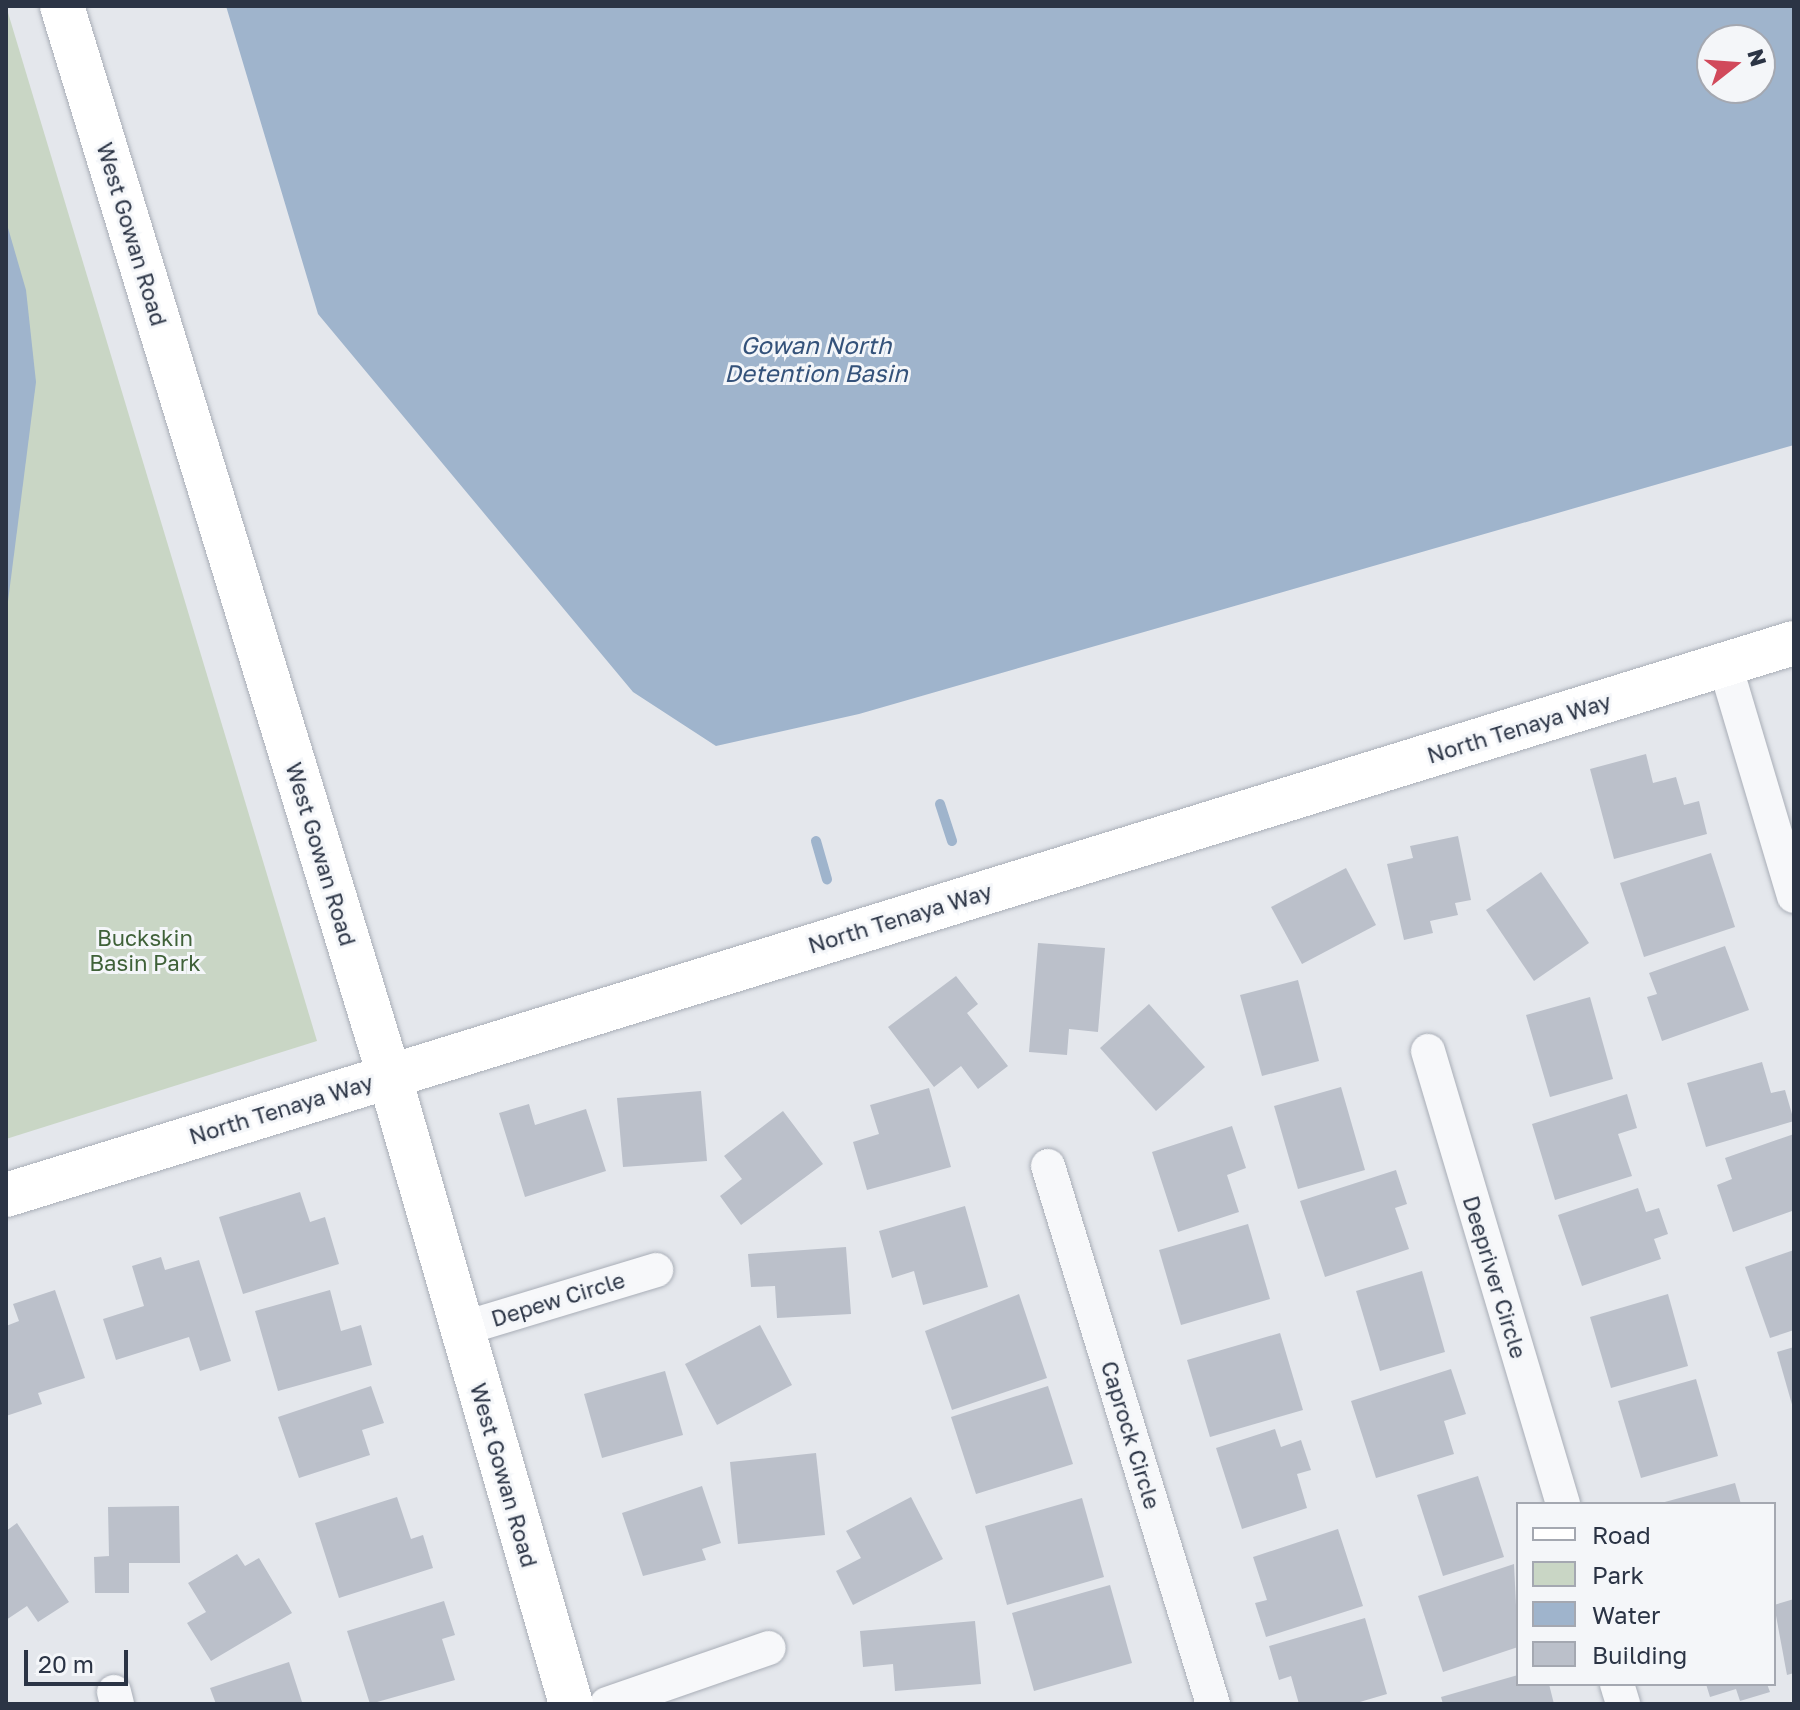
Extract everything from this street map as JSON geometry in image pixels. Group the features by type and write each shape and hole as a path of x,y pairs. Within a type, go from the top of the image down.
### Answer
{"main road":[{"name":"West Gowan Road","path":"62,6 389,1075 571,1704"},
{"name":"North Tenaya Way","path":"6,1195 1794,643"}],"street":[{"path":"1725,665 1794,896"},
{"name":"Deepriver Circle","path":"1428,1051 1562,1502"},
{"name":"Caprock Circle","path":"1048,1166 1213,1704"},
{"name":"Depew Circle","path":"461,1329 656,1270"},
{"path":"607,1704 769,1648"}],"green space":[{"name":"Buckskin Basin Park","path":"6,6 317,1041 6,1139"}],"water":[{"name":"Gowan North Detention Basin","path":"226,6 1794,6 1794,445 859,714 716,746 633,692 318,314"},
{"path":"6,221 26,290 36,382 6,617"}],"building":[{"path":"1646,754 1653,783 1676,777 1684,805 1699,801 1707,834 1614,859 1590,769"},
{"path":"1458,836 1471,900 1455,903 1458,915 1430,921 1433,933 1404,940 1387,864 1413,858 1410,846"},
{"path":"1711,853 1735,927 1644,957 1620,883"},
{"path":"1346,868 1376,925 1302,964 1271,907"},
{"path":"1541,872 1589,943 1534,981 1486,910"},
{"path":"1038,943 1105,948 1098,1032 1069,1029 1067,1055 1029,1052"},
{"path":"1725,946 1749,1010 1662,1041 1647,997 1657,994 1649,973"},
{"path":"956,976 978,1004 967,1013 1008,1066 978,1089 961,1066 934,1087 888,1027"},
{"path":"1298,980 1319,1061 1262,1076 1240,995"},
{"path":"1590,997 1613,1079 1550,1097 1526,1015"},
{"path":"1149,1004 1205,1067 1156,1111 1100,1048"},
{"path":"1762,1062 1771,1093 1785,1090 1794,1121 1706,1147 1687,1083"},
{"path":"1341,1087 1365,1170 1298,1189 1274,1106"},
{"path":"929,1088 951,1167 867,1190 853,1142 879,1134 870,1105"},
{"path":"701,1091 707,1161 623,1167 617,1098"},
{"path":"1627,1094 1637,1128 1618,1134 1632,1176 1555,1200 1532,1124"},
{"path":"529,1104 535,1125 586,1109 606,1171 525,1197 499,1113"},
{"path":"783,1111 823,1164 741,1225 720,1196 742,1179 724,1156"},
{"path":"1232,1126 1246,1168 1227,1175 1239,1212 1178,1232 1152,1152"},
{"path":"1794,1134 1792,1211 1733,1232 1717,1185 1732,1179 1725,1158"},
{"path":"1396,1170 1407,1204 1395,1208 1409,1249 1325,1277 1300,1201"},
{"path":"1638,1188 1646,1212 1659,1208 1668,1234 1654,1239 1661,1259 1582,1286 1558,1215"},
{"path":"300,1192 310,1222 325,1217 339,1264 243,1294 219,1217"},
{"path":"965,1206 988,1287 923,1305 914,1271 892,1278 879,1231"},
{"path":"1248,1224 1270,1299 1181,1325 1159,1250"},
{"path":"846,1247 851,1314 777,1318 775,1286 751,1287 748,1254"},
{"path":"1794,1250 1794,1330 1770,1338 1745,1267"},
{"path":"161,1257 165,1270 199,1260 231,1361 200,1371 189,1337 116,1360 103,1319 144,1306 132,1266"},
{"path":"1422,1271 1445,1352 1380,1371 1356,1291"},
{"path":"55,1290 85,1378 38,1393 42,1404 6,1416 6,1326 19,1321 13,1304"},
{"path":"330,1290 341,1331 361,1325 372,1365 278,1391 255,1311"},
{"path":"1019,1294 1047,1378 952,1410 925,1331"},
{"path":"1668,1294 1688,1366 1611,1388 1590,1317"},
{"path":"760,1325 792,1385 717,1425 685,1364"},
{"path":"1280,1333 1303,1410 1210,1437 1187,1360"},
{"path":"1794,1347 1794,1408 1793,1408 1777,1352"},
{"path":"1451,1369 1466,1414 1444,1421 1454,1454 1376,1478 1351,1401"},
{"path":"665,1371 683,1435 602,1458 584,1394"},
{"path":"1696,1379 1718,1456 1641,1478 1618,1401"},
{"path":"371,1386 384,1423 362,1430 370,1455 299,1478 278,1417"},
{"path":"1048,1386 1073,1464 976,1494 951,1417"},
{"path":"1275,1429 1281,1447 1301,1440 1311,1470 1297,1474 1307,1508 1242,1529 1216,1448"},
{"path":"816,1453 825,1535 738,1544 730,1462"},
{"path":"1478,1476 1504,1557 1443,1576 1417,1495"},
{"path":"1735,1483 1740,1502 1665,1502"},
{"path":"702,1486 721,1543 702,1549 706,1560 643,1576 622,1513"},
{"path":"397,1497 411,1539 423,1535 433,1568 339,1598 315,1523"},
{"path":"911,1497 943,1559 853,1605 836,1571 861,1558 846,1531"},
{"path":"1082,1498 1104,1577 1007,1605 985,1526"},
{"path":"179,1506 180,1563 129,1563 129,1593 95,1593 94,1557 109,1556 108,1507"},
{"path":"17,1523 69,1602 38,1622 27,1606 6,1620 6,1531"},
{"path":"1338,1529 1363,1606 1266,1637 1255,1603 1267,1600 1253,1557"},
{"path":"237,1554 245,1566 259,1558 292,1613 211,1661 187,1623 206,1612 188,1583"},
{"path":"1514,1564 1516,1648 1443,1672 1418,1596"},
{"path":"1110,1585 1132,1663 1034,1691 1012,1613"},
{"path":"1794,1599 1794,1673 1787,1675 1776,1616 1776,1604"},
{"path":"444,1601 455,1635 442,1639 455,1680 370,1704 347,1631"},
{"path":"1365,1618 1387,1694 1353,1704 1299,1704 1291,1676 1279,1680 1269,1646"},
{"path":"975,1621 981,1684 895,1691 893,1664 863,1667 860,1631"},
{"path":"289,1662 302,1702 216,1704 210,1688"},
{"path":"1516,1676 1516,1686 1550,1686 1554,1704 1443,1704 1441,1697"},
{"path":"1707,1686 1768,1686 1770,1692 1740,1701 1736,1689 1710,1697"}],"waterway":[{"path":"940,804 952,841"},
{"path":"816,841 827,879"}]}
